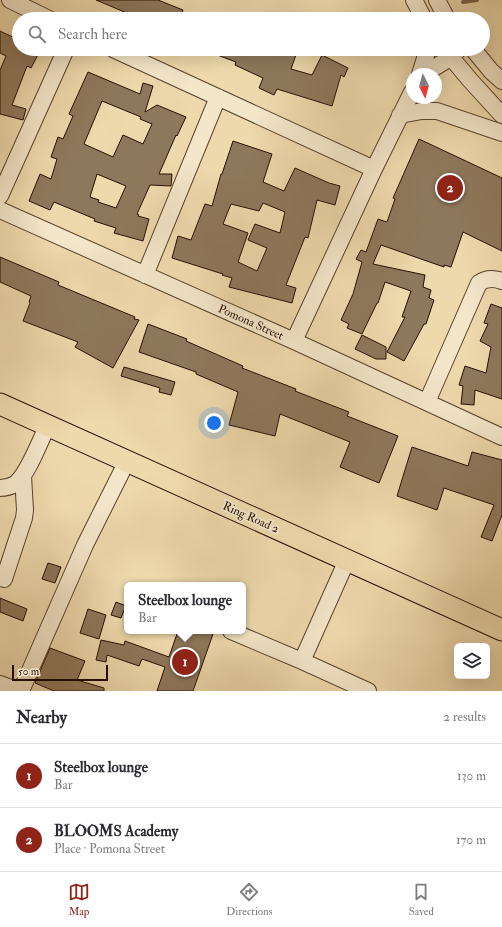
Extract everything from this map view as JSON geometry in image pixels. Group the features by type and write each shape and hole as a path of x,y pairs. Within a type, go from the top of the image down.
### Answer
{"main road":[{"name":"Ring Road 2","path":"0,404 502,630"}],"street":[{"path":"10,0 35,12"},
{"path":"414,0 420,12"},
{"path":"437,0 443,12"},
{"path":"0,196 63,56"},
{"path":"128,56 374,169"},
{"path":"422,68 426,56"},
{"path":"431,68 446,56"},
{"path":"454,56 502,115"},
{"path":"479,56 491,71 502,81"},
{"path":"145,275 218,97"},
{"path":"294,341 406,104"},
{"path":"400,115 422,111 437,111 502,133"},
{"name":"Pomona Street","path":"0,210 294,341 502,437"},
{"path":"428,402 479,283 491,279 502,281"},
{"path":"0,488 8,488 15,484 23,476 48,425"},
{"path":"0,684 20,691 85,545 127,461"},
{"path":"4,579 24,518 23,476"},
{"path":"302,660 347,560"},
{"path":"238,634 302,660 368,691"}],"building":[{"path":"96,0 158,0 183,10 182,12 124,12"},
{"path":"0,31 12,37 12,56 37,56 31,68 27,66 12,105 26,109 23,120 0,114 0,70 6,56 0,53"},
{"path":"220,56 296,56 291,69 312,75 322,56 348,68 344,77 341,75 332,106 277,89 274,95 259,88 263,78 235,65 236,62"},
{"path":"88,72 140,94 143,83 153,86 145,112 157,105 186,117 177,136 176,135 159,174 172,174 171,186 150,185 137,214 139,215 138,216 149,219 143,241 114,233 116,228 94,221 95,219 54,202 50,210 29,201 40,174 51,179 57,159 51,157 58,137 63,139 73,116 69,114","holes":["102,101 141,117 140,119 152,124 143,144 123,135 113,157 84,144","97,174 126,186 116,208 98,202 99,200 90,197"]},
{"path":"419,139 502,178 502,251 463,232 451,267 444,265 444,267 381,245 373,264 425,275 423,287 431,290 429,298 434,300 426,324 424,324 404,361 387,352 405,317 402,317 411,291 385,282 378,303 362,334 347,328 349,324 341,320 353,294 362,262 356,259 361,250 366,252 378,219 387,222 395,199 393,198"},
{"path":"233,141 272,154 263,182 284,191 295,168 329,183 340,186 335,205 317,200 308,238 305,237 286,285 296,288 292,303 229,287 232,278 172,258 178,236 191,240 205,204 212,206","holes":["263,203 285,212 280,233 255,224 248,240 267,248 257,271 238,262 248,233 223,224 231,204 259,211"]},
{"path":"0,257 59,282 58,285 139,320 113,368 75,347 78,342 23,321 31,296 0,282"},
{"path":"491,304 502,308 502,399 475,390 474,405 461,404 463,386 459,385 465,366 486,373 491,347 480,341 488,324 484,323"},
{"path":"148,324 187,339 186,341 243,366 242,368 349,412 347,416 398,436 379,483 340,467 350,442 280,414 275,436 229,425 238,392 196,374 196,372 139,352"},
{"path":"362,335 386,347 386,359 376,359 355,349"},
{"path":"124,367 175,382 171,395 159,392 160,388 121,376"},
{"path":"412,447 468,466 472,452 502,460 502,515 492,541 481,537 494,505 444,488 437,510 397,496"},
{"path":"48,563 61,567 55,583 42,579"},
{"path":"0,598 27,609 23,621 0,612"},
{"path":"116,602 124,605 124,611 121,618 111,615"},
{"path":"88,609 106,615 99,639 80,633"},
{"path":"177,634 213,634 193,691 157,691 165,667 142,659 139,666 107,655 106,662 96,660 101,640 124,645 125,641 169,657"},
{"path":"50,648 85,661 77,680 104,688 104,691 54,691 35,683"}],"waterway":[{"path":"463,2 477,0"}],"place":[{"name":"BLOOMS Academy","path":"450,188"},
{"name":"Steelbox lounge","path":"185,662"}]}
